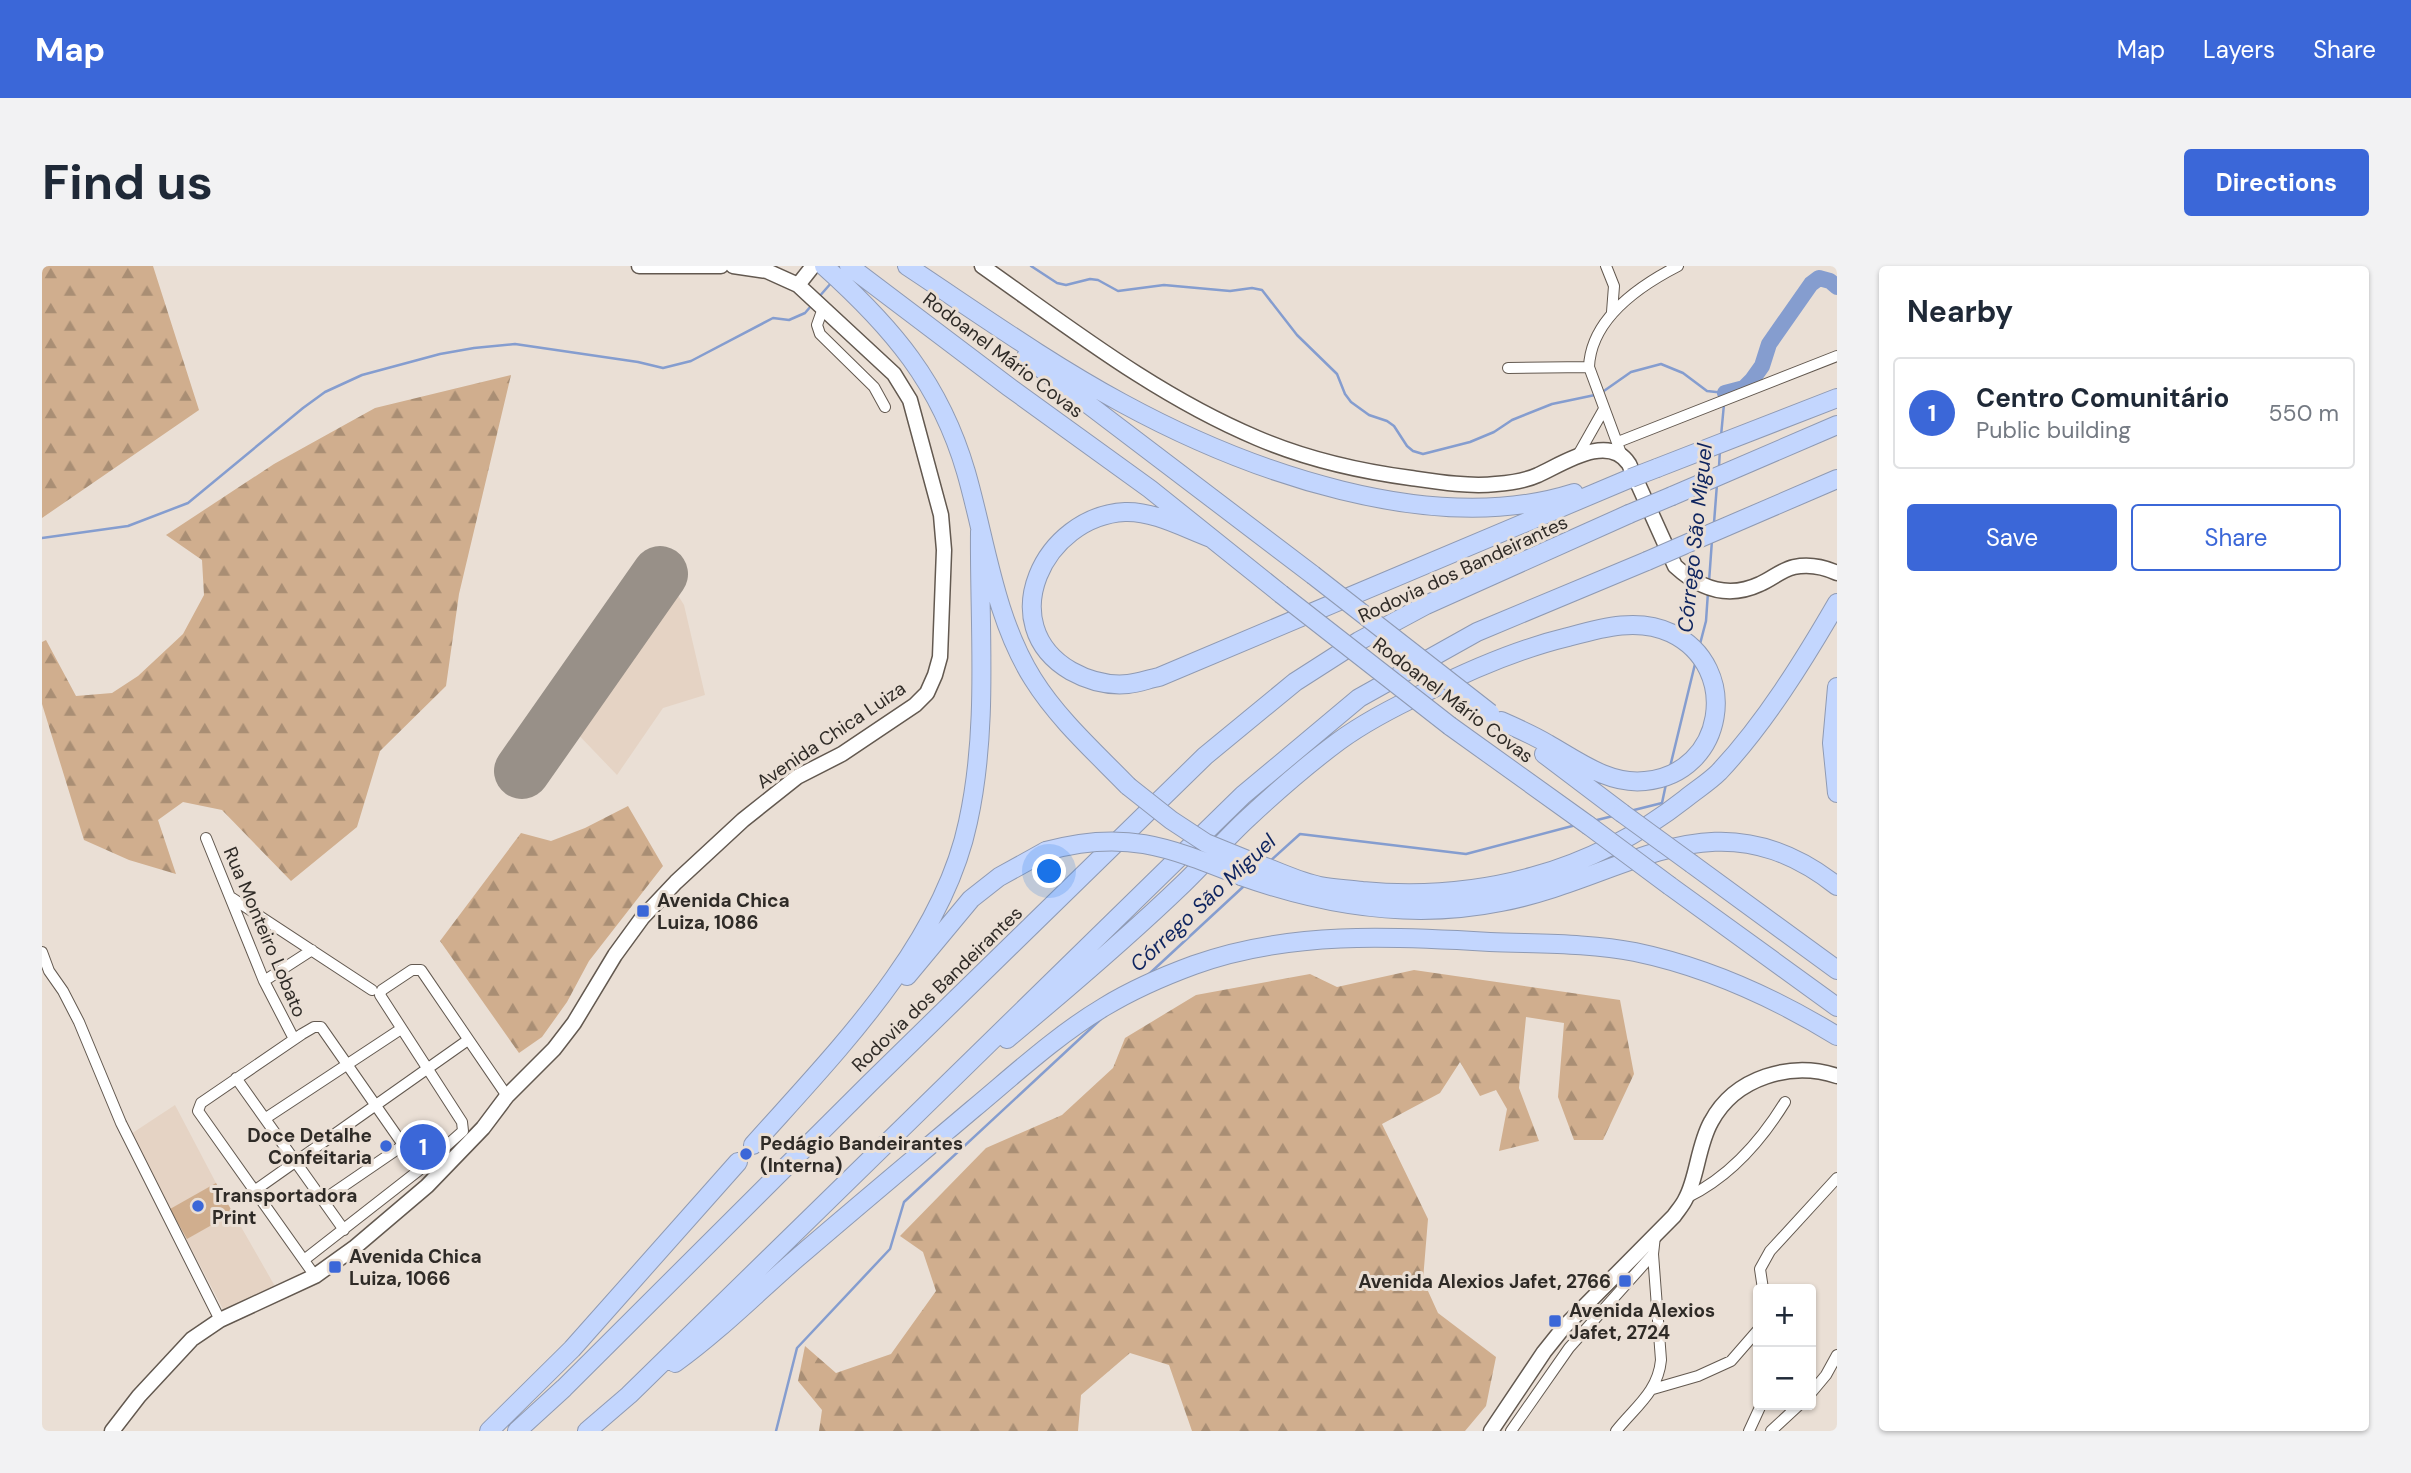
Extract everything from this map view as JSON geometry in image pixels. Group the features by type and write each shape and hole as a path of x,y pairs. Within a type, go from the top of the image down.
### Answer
{"highway":[{"path":"824,266 848,272 910,355 951,428 966,472 1010,634 1033,679 1077,734 1128,786 1171,820 1206,843 1320,886 1395,894 1491,888 1562,868 1607,849 1666,814 1717,774 1795,672 1837,603"},
{"path":"907,266 1021,341 1129,407 1196,439 1295,477 1390,501 1452,508 1533,502 1564,496 1631,478 1837,398"},
{"name":"Rodoanel Mário Covas","path":"907,266 1495,717 1837,970"},
{"name":"Rodoanel Mário Covas","path":"848,272 1150,489 1450,726 1837,1007"},
{"name":"Rodovia dos Bandeirantes","path":"517,1431 564,1388 870,1083 1205,756 1295,682 1359,641 1426,605 1837,425"},
{"path":"587,1431 629,1395 1243,795 1359,698 1477,632 1837,479"},
{"path":"1211,538 1152,515 1125,512 1095,518 1074,529 1044,561 1031,597 1036,632 1046,650 1067,668 1097,683 1128,684 1159,677 1614,483"},
{"path":"753,1145 883,994 908,960 953,869 968,823 975,778 982,617 980,531"},
{"path":"907,1121 1092,966 1183,884 1249,817 1340,740 1397,706 1482,664 1549,641 1610,626 1637,624 1662,628 1682,638 1698,651 1709,667 1717,706 1711,733 1701,751 1687,765 1662,778 1643,782 1608,777 1495,717"},
{"path":"1837,687 1832,743 1837,793"},
{"path":"883,994 904,979 971,899 999,877 1046,851 1072,843 1102,839 1140,842 1174,849 1281,891 1385,910 1441,910 1501,902 1567,885 1650,853 1717,840 1780,852 1816,869 1837,886"},
{"path":"629,1395 703,1342 836,1225 1024,1066 1076,1026 1103,1007 1137,989 1196,964 1249,950 1313,940 1412,937 1633,952 1686,965 1726,979 1837,1035"},
{"path":"489,1431 572,1349 738,1162"}],"main road":[{"path":"639,266 721,266"},
{"name":"Avenida Chica Luiza","path":"112,1431 139,1396 192,1339 220,1320 315,1276 354,1248 427,1186 470,1143 507,1096 554,1049 642,918 676,882 743,820 797,778 842,754 915,705 927,692 940,657 944,533 937,496 910,400 894,374 798,285 767,271 733,266"},
{"path":"798,285 813,266"},
{"path":"982,266 1144,379 1238,430 1295,452 1339,465 1412,478 1494,485 1537,475 1578,455 1620,449 1675,566 1688,578 1702,586 1725,592 1740,591 1763,583 1796,566 1825,568 1837,573"},
{"path":"1491,1431 1564,1327 1655,1236 1688,1197 1700,1149 1711,1121 1736,1092 1755,1080 1777,1072 1798,1069 1824,1071 1837,1076"}],"street":[{"path":"1606,266 1614,286 1612,312"},
{"path":"1678,266 1655,279 1612,312 1594,339 1588,367 1620,449 1837,356"},
{"path":"823,308 817,326 820,334 874,387 885,407"},
{"path":"1508,368 1588,367"},
{"path":"1578,455 1604,409"},
{"name":"Rua Monteiro Lobato","path":"206,838 264,981 294,1039"},
{"path":"232,898 372,990"},
{"path":"264,981 312,950"},
{"path":"42,952 49,971 79,1022 103,1083 144,1171 220,1320"},
{"path":"304,1260 420,1169 463,1131 464,1126 458,1114 427,1070 380,992 412,970 421,970 507,1096"},
{"path":"315,1276 198,1111 201,1103 294,1039 314,1027 321,1027 420,1169"},
{"path":"266,1118 401,1029"},
{"path":"254,1191 468,1040"},
{"path":"236,1079 344,1230"},
{"path":"1688,1197 1709,1185 1741,1159 1760,1138 1785,1102"},
{"path":"323,1200 402,1146"},
{"path":"1762,1284 1760,1269 1770,1251 1837,1178"},
{"path":"1616,1431 1653,1389 1660,1373 1653,1254 1655,1236"},
{"path":"1511,1431 1575,1341 1653,1254"},
{"path":"1653,1389 1698,1376 1731,1361 1753,1336"},
{"path":"1816,1387 1837,1355"},
{"path":"1749,1431 1758,1410"},
{"path":"1771,1431 1794,1410"}],"shaded area":[{"path":"651,567 669,581 684,605 705,695 663,708 617,775 569,725 530,778 511,766"},
{"name":"Transportadora Print","path":"175,1105 276,1288 224,1311 131,1134"}],"green space":[{"path":"42,266 153,266 199,410 42,518"},
{"path":"511,375 459,594 446,686 380,751 357,827 291,881 222,810 183,802 158,820 176,874 129,860 84,840 42,704 42,642 46,640 76,696 112,693 138,676 183,634 204,595 202,560 166,535 274,464 375,408"},
{"path":"628,806 663,866 589,961 567,1002 542,1037 519,1053 440,941 521,833 551,841 585,828"},
{"path":"1414,970 1620,1000 1634,1074 1603,1140 1574,1140 1558,1097 1564,1023 1526,1017 1519,1088 1539,1141 1499,1151 1507,1109 1496,1090 1480,1096 1460,1062 1440,1093 1382,1124 1428,1219 1423,1280 1438,1313 1496,1357 1486,1406 1465,1431 1192,1431 1169,1365 1130,1353 1081,1395 1078,1431 819,1431 822,1410 798,1381 805,1346 836,1373 891,1354 936,1291 923,1252 900,1236 986,1148 1062,1115 1113,1068 1125,1038 1196,995 1310,974 1337,987"},
{"path":"216,1183 233,1213 187,1239 170,1209"}],"waterway":[{"path":"1031,266 1057,283 1066,285 1090,279 1098,280 1118,291 1164,285 1230,291 1252,288 1262,290 1297,335 1337,374 1351,402 1369,415 1394,426 1407,446 1423,454 1470,442 1494,432 1512,420 1552,404 1595,395"},
{"path":"1725,393 1744,388 1752,380 1762,366 1769,344 1811,284 1819,278 1830,281 1837,287"},
{"path":"818,298 832,282"},
{"path":"42,538 128,526 188,503 303,408 325,392 362,375 440,354 515,344 663,368 691,361 773,318 789,320 805,313 811,306"},
{"path":"1601,393 1631,372 1661,364 1683,373 1707,391 1725,393 1725,397"},
{"name":"Córrego São Miguel","path":"1721,436 1724,404"},
{"name":"Córrego São Miguel","path":"1719,467 1720,449"},
{"name":"Córrego São Miguel","path":"1714,523 1717,484"},
{"name":"Córrego São Miguel","path":"1709,582 1712,540"},
{"name":"Córrego São Miguel","path":"1700,644 1706,621 1708,592"},
{"name":"Córrego São Miguel","path":"1670,767 1695,664"},
{"name":"Córrego São Miguel","path":"1630,811 1662,803 1666,784"},
{"name":"Córrego São Miguel","path":"1593,821 1613,816"},
{"name":"Córrego São Miguel","path":"1269,862 1300,834 1466,854 1576,825"},
{"name":"Córrego São Miguel","path":"1149,974 1244,886"},
{"name":"Córrego São Miguel","path":"776,1431 797,1348 890,1249 904,1202 1101,1019"}],"runway":[{"path":"522,771 660,574"}],"place":[{"name":"Avenida Chica Luiza, 1086","path":"643,911"},
{"name":"Doce Detalhe Confeitaria","path":"386,1146"},
{"name":"Centro Comunitário","path":"423,1147"},
{"name":"Pedágio Bandeirantes (Interna)","path":"746,1154"},
{"name":"Transportadora Print","path":"198,1206"},
{"name":"Avenida Chica Luiza, 1066","path":"335,1267"},
{"name":"Avenida Alexios Jafet, 2766","path":"1625,1281"},
{"name":"Avenida Alexios Jafet, 2724","path":"1555,1321"}]}
